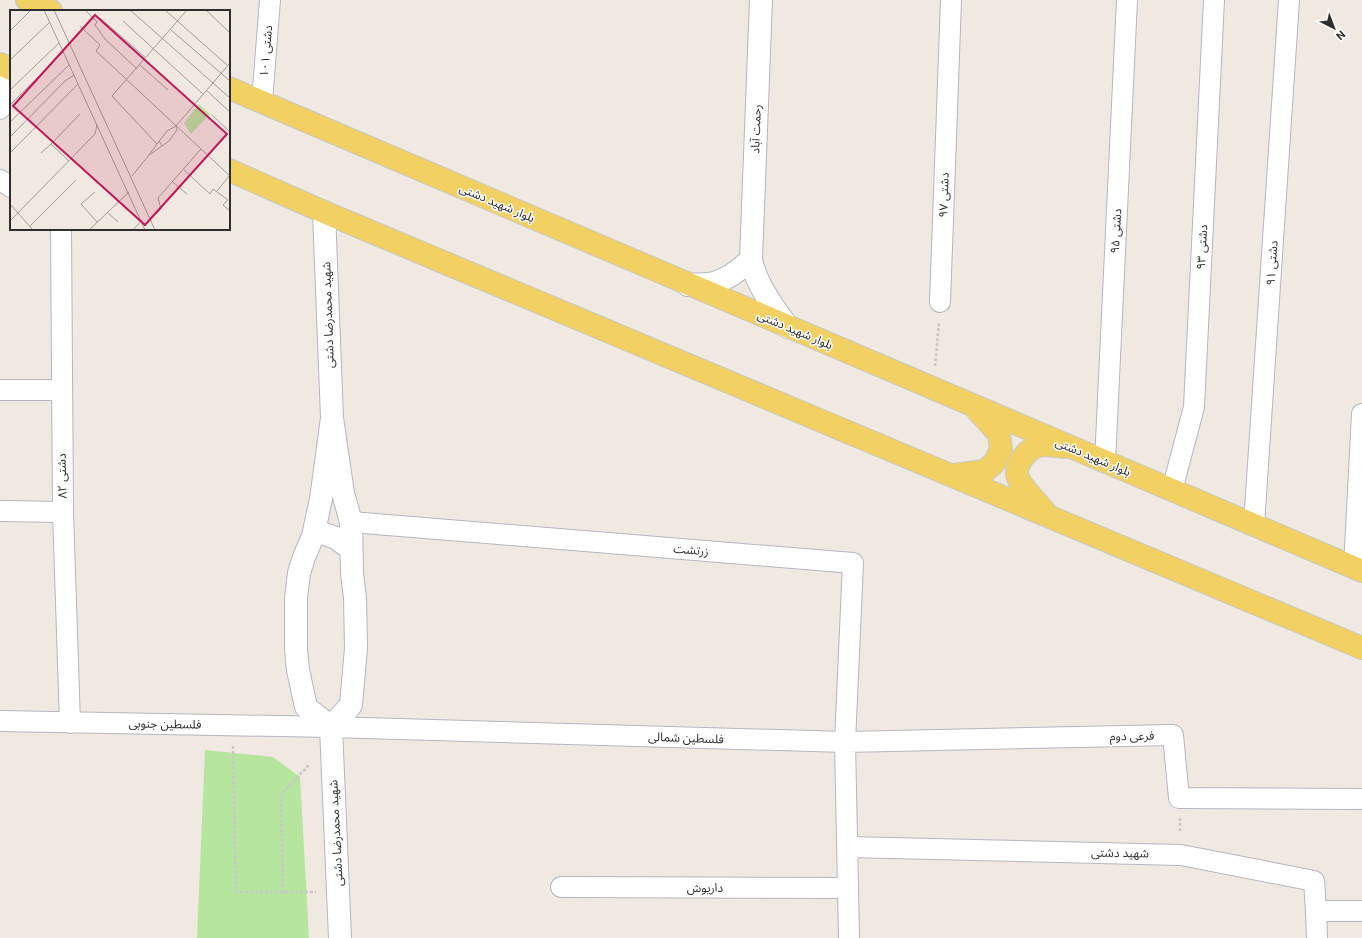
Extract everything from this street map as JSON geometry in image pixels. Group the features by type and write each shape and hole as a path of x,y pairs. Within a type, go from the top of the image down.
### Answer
{"main road":[{"name":"بلوار شهید دشتی","path":"230,88 1358,570"},
{"path":"230,170 324,212 1362,648"},
{"path":"951,476 985,471 995,462 1001,449 999,434 974,406"},
{"path":"1050,517 1018,478 1018,465 1026,452 1038,446 1054,445 1074,448"}],"street":[{"name":"دشتی ۱۰۱","path":"262,102 270,0"},
{"name":"رحمت آباد","path":"751,259 761,0"},
{"name":"دشتی ۹۷","path":"940,302 951,0"},
{"name":"دشتی ۹۵","path":"1105,462 1127,0"},
{"name":"دشتی ۹۳","path":"1172,490 1194,407 1214,0"},
{"name":"دشتی ۹۱","path":"1254,525 1289,0"},
{"path":"0,109 5,66"},
{"path":"0,180 10,186"},
{"name":"شهید محمدرضا دشتی","path":"324,212 332,418 343,493 351,522 351,549 355,598 356,648 351,705 331,735 340,938"},
{"name":"دشتی ۸۲","path":"61,230 63,512 70,723"},
{"path":"688,285 714,283 743,267 751,259"},
{"path":"751,259 752,265 764,291 776,312 788,327"},
{"path":"0,390 62,390"},
{"path":"1358,570 1362,414"},
{"name":"شهید محمدرضا دشتی","path":"331,735 306,707 298,670 296,650 296,598 299,573 313,536 321,499 332,418"},
{"path":"0,511 63,512"},
{"name":"زرتشت","path":"351,522 853,563 845,742"},
{"path":"313,536 322,534 336,538 351,549"},
{"name":"فلسطین جنوبی","path":"0,721 232,726 331,735"},
{"name":"فلسطین شمالی","path":"331,735 845,742"},
{"name":"فرعی دوم","path":"845,742 1173,735 1179,798"},
{"path":"845,742 849,938"},
{"path":"1179,798 1362,799"},
{"name":"شهید دشتی","path":"848,847 1181,855 1314,882 1316,911"},
{"name":"داریوش","path":"561,887 848,888"},
{"path":"1317,938 1316,911 1362,911"}],"path":[{"path":"934,389 940,302"},
{"path":"232,726 236,892 338,892"},
{"path":"283,892 281,794 331,735"},
{"path":"1179,798 1181,855"}],"green space":[{"path":"205,750 273,757 300,777 309,938 197,938"}]}
